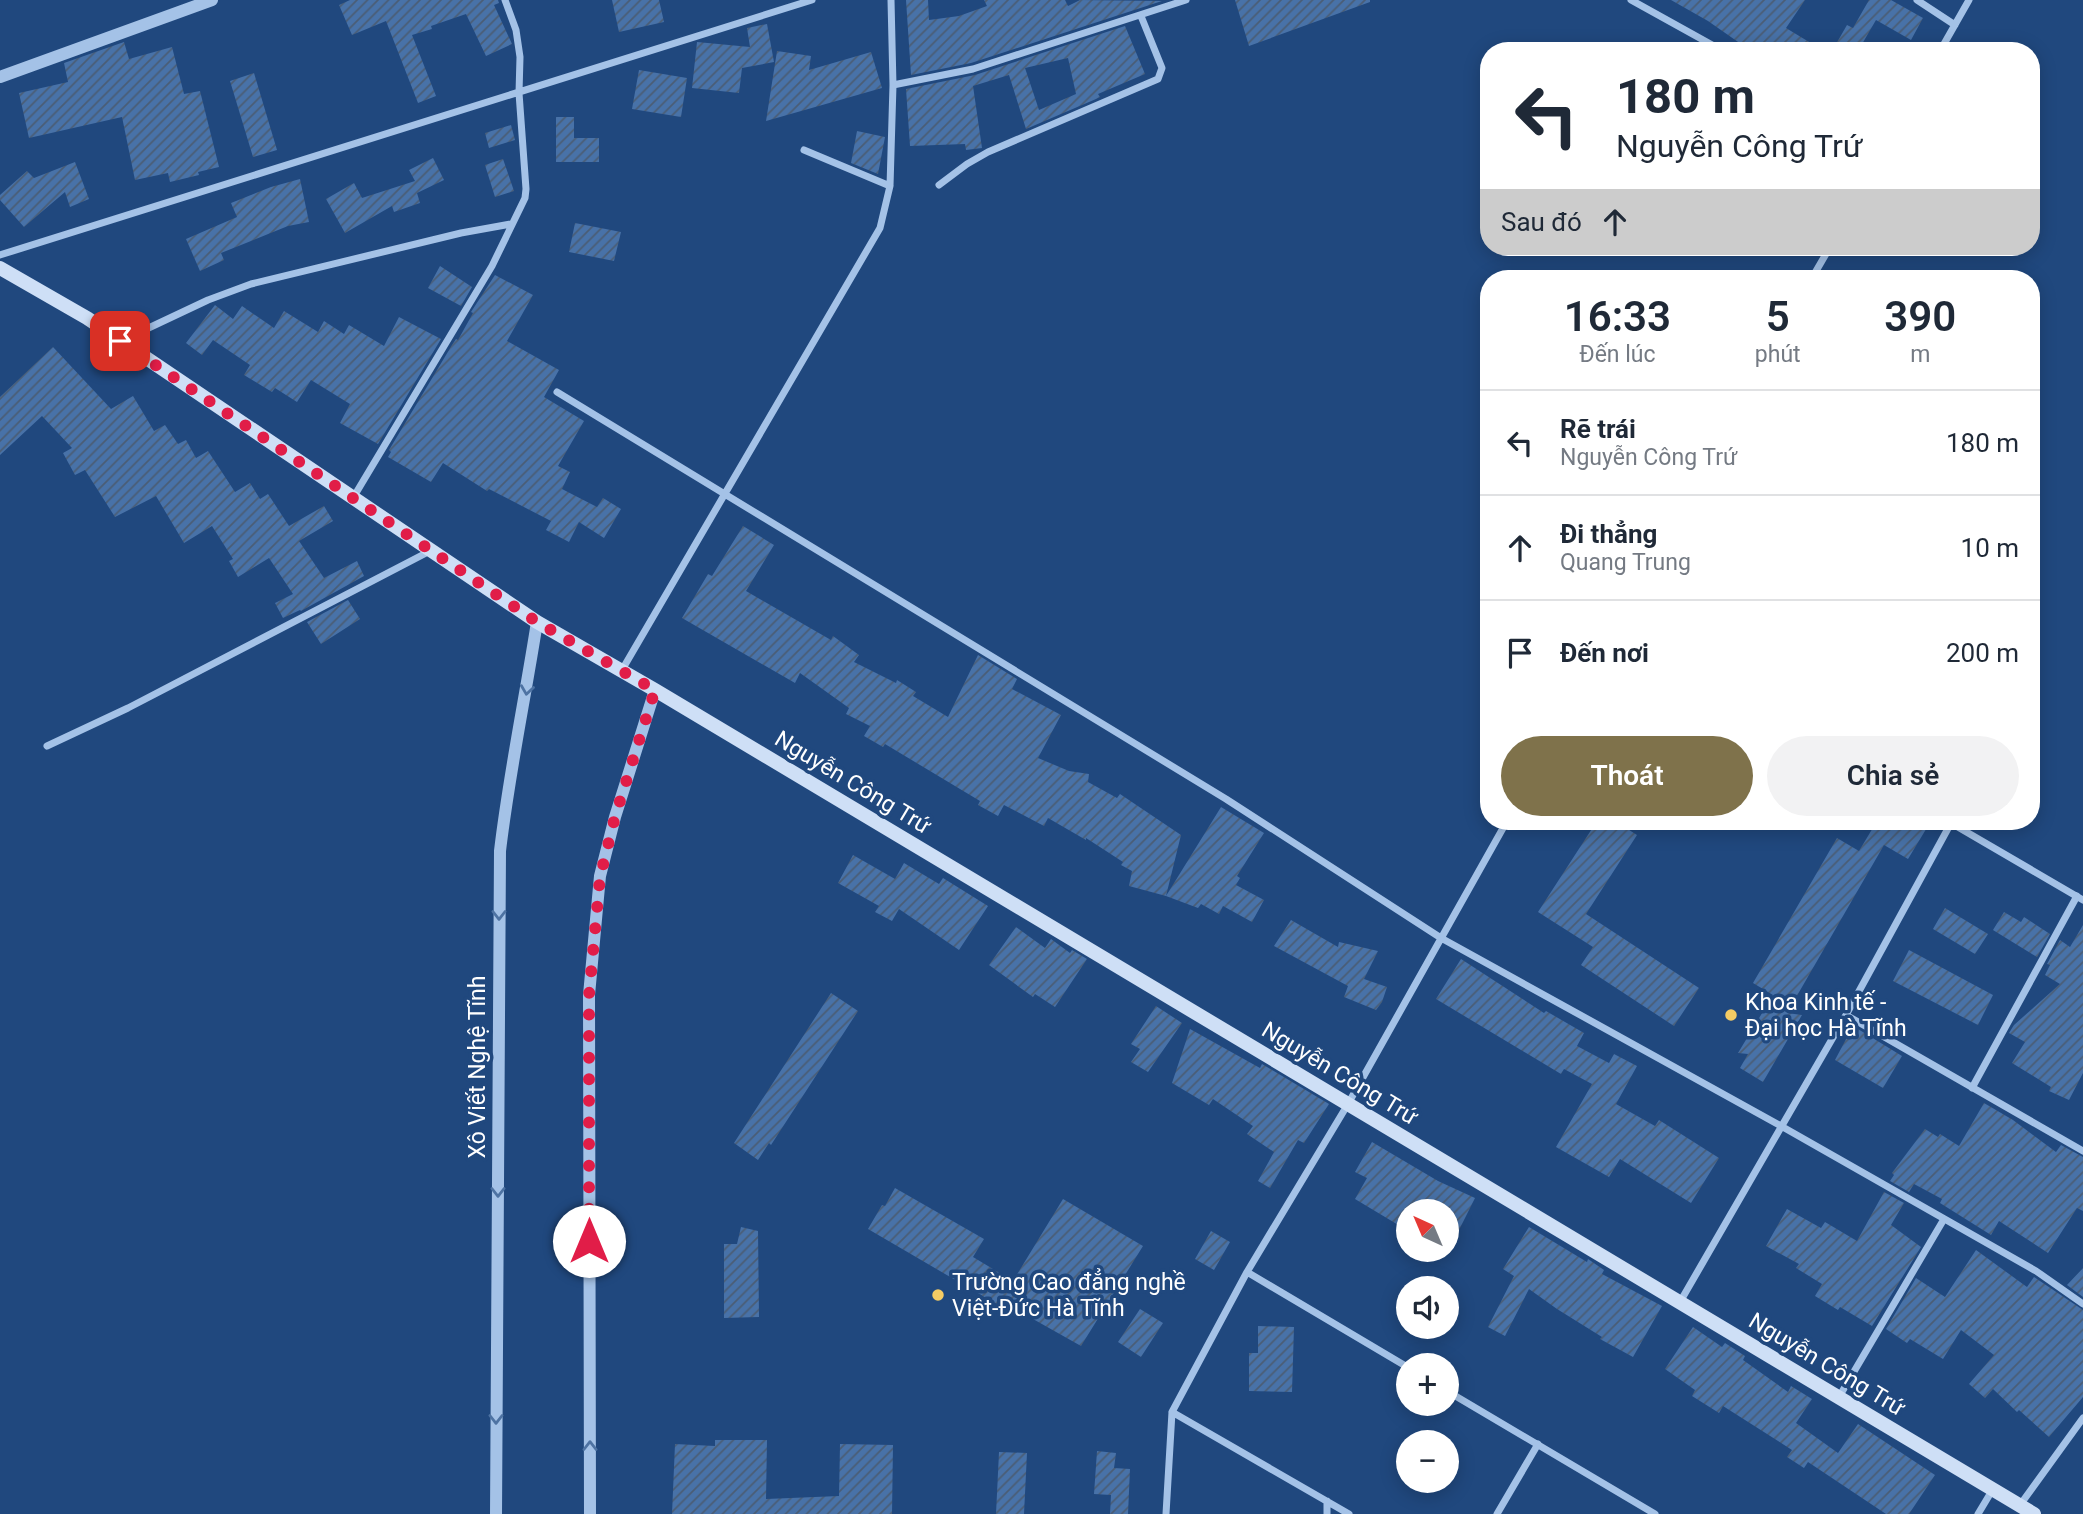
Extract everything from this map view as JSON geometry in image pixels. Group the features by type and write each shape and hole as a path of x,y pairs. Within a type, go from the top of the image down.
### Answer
{"main road":[{"name":"Nguyễn Công Trứ","path":"0,268 87,318 537,622 2034,1514"}],"street":[{"path":"0,77 212,0"},
{"path":"353,499 492,266 523,205 526,189 519,93 520,57 516,30 505,0"},
{"path":"0,255 812,0"},
{"path":"621,672 880,228 890,186 893,85 891,0"},
{"path":"893,85 973,69 1186,0"},
{"path":"1631,0 1707,42"},
{"path":"1917,0 1955,24"},
{"path":"1945,42 1969,0"},
{"path":"939,185 988,152 1158,79 1162,68 1140,16"},
{"path":"804,150 890,186"},
{"path":"120,341 208,300 251,284 461,233 511,224"},
{"path":"557,392 1226,799 1441,938 2036,1271 2083,1304"},
{"path":"47,746 128,708 430,551"},
{"name":"Xô Viết Nghệ Tĩnh","path":"496,1514 500,851 508,784 524,709 537,622"},
{"path":"590,1514 589,995 600,877 615,817 655,690"},
{"path":"1166,1514 1172,1412 1247,1272 1348,1104 1502,830"},
{"path":"1680,1303 1846,1015 1947,830"},
{"path":"1965,830 2080,898 1972,1088"},
{"path":"1846,1015 2083,1152"},
{"path":"1839,1398 1944,1219"},
{"path":"1247,1272 1396,1360"},
{"path":"1459,1398 1655,1514"},
{"path":"1172,1412 1349,1514"},
{"path":"2020,1506 2083,1418"},
{"path":"1497,1514 1538,1444"},
{"path":"1978,1514 1993,1489"},
{"path":"1327,1500 1327,1514"}],"building":[{"path":"350,0 498,0 499,3 494,5 512,44 486,56 466,14 412,35 436,96 418,103 386,21 352,35 339,5"},
{"path":"612,0 659,0 664,22 619,32"},
{"path":"906,0 928,0 929,20 959,16 987,6 984,0 1065,0 1068,6 1080,0 1162,1 971,63 911,75"},
{"path":"1235,0 1370,0 1370,2 1249,46"},
{"path":"1671,0 1805,0 1786,28 1809,42 1738,42"},
{"path":"1869,0 1891,0 1923,18 1911,40 1876,20 1863,42 1837,42 1847,25 1853,28"},
{"path":"767,24 774,62 742,68 739,93 692,88 697,42 750,47 747,28"},
{"path":"1125,26 1145,74 1098,94 1100,97 1096,99 1026,129 1009,75 973,86 982,148 966,150 965,144 910,146 906,89 975,75","holes":["1068,58 1076,94 1039,110 1025,68"]},
{"path":"124,42 129,59 172,47 184,94 200,91 219,167 170,182 168,173 135,180 122,117 29,138 19,93 68,82 64,63"},
{"path":"777,51 811,56 809,70 871,52 882,88 766,121"},
{"path":"639,70 687,78 681,117 632,109"},
{"path":"254,73 277,150 253,157 230,81"},
{"path":"556,117 574,117 574,138 599,138 599,162 556,162"},
{"path":"511,125 515,140 489,148 485,133"},
{"path":"857,131 885,137 878,174 851,163"},
{"path":"433,158 444,180 417,193 420,203 394,212 392,206 345,233 326,199 354,183 362,198 415,181 409,170"},
{"path":"503,159 514,191 495,197 485,165"},
{"path":"75,162 89,199 70,207 65,192 24,227 0,200 0,195 27,171 34,178"},
{"path":"300,179 309,222 288,226 221,253 224,260 200,271 186,239 237,217 231,203"},
{"path":"575,223 621,232 614,261 569,252"},
{"path":"440,266 472,287 461,306 428,288"},
{"path":"495,275 533,295 507,341 559,370 544,397 584,421 558,466 570,472 562,489 597,507 603,498 621,509 604,538 579,522 569,542 546,530 551,521 489,489 487,491 443,463 431,482 388,457 391,452 389,450"},
{"path":"215,305 233,319 242,306 274,328 284,311 318,332 324,321 344,334 349,325 384,346 399,317 441,339 378,444 340,423 350,404 311,380 297,402 275,388 272,392 244,375 250,365 213,340 202,355 186,343"},
{"path":"53,347 111,409 133,396 154,431 165,425 178,444 186,440 196,458 208,451 235,492 250,483 260,499 268,494 289,526 324,506 333,521 299,541 324,578 357,561 364,576 283,618 275,603 293,594 269,558 238,577 229,561 233,559 212,526 184,543 156,496 115,517 85,470 75,475 63,453 72,448 42,416 0,455 0,397"},
{"path":"743,526 774,545 746,591 831,640 833,636 859,655 854,662 896,683 897,680 916,692 913,696 948,717 978,655 1017,679 1012,689 1061,715 1038,758 1069,771 1089,774 1088,782 1117,798 1120,794 1181,835 1166,896 1129,886 1132,871 1121,865 1123,862 1048,818 1044,826 1004,805 998,816 978,805 980,801 885,744 883,747 864,736 870,726 846,714 849,708 800,673 795,683 682,618 708,574 712,576"},
{"path":"348,600 360,619 321,644 307,622"},
{"path":"1221,807 1264,833 1237,876 1240,878 1236,885 1264,900 1252,922 1223,906 1219,914 1201,904 1198,908 1166,896"},
{"path":"1591,830 1629,830 1637,835 1586,914 1699,988 1674,1026 1581,965 1593,947 1538,912"},
{"path":"1872,830 1926,830 1908,859 1884,845 1787,1013 1802,1015 1763,1082 1740,1068 1748,1054 1738,1053 1773,995 1753,983 1837,838 1859,851"},
{"path":"853,855 895,879 904,863 939,884 943,878 988,906 959,950 899,909 892,921 875,912 879,906 838,883"},
{"path":"1945,908 1988,934 1975,954 1933,929"},
{"path":"2004,912 2021,922 2024,917 2050,934 2037,957 1993,930"},
{"path":"1291,920 1338,947 1339,942 1378,951 1364,979 1387,987 1376,1010 1344,997 1348,986 1274,946"},
{"path":"2083,925 2083,1073 2069,1100 2049,1091 2051,1087 2012,1063 2025,1042 2009,1033 2014,1025 2060,984 2045,975 2050,965 2047,964 2060,940 2070,947"},
{"path":"1016,927 1045,948 1051,939 1070,953 1072,950 1087,959 1055,1007 1035,994 1033,997 989,965"},
{"path":"1909,950 1993,995 1978,1025 1893,981"},
{"path":"1461,959 1544,1013 1546,1011 1584,1033 1577,1046 1609,1063 1614,1054 1637,1066 1616,1104 1655,1126 1659,1120 1719,1158 1691,1203 1620,1159 1609,1177 1556,1147 1592,1084 1564,1069 1561,1074 1436,999"},
{"path":"831,993 858,1011 771,1145 769,1143 758,1160 734,1143"},
{"path":"1156,1006 1182,1023 1148,1072 1131,1062 1140,1049 1131,1044"},
{"path":"1853,1026 1902,1056 1883,1088 1835,1060"},
{"path":"1190,1029 1260,1068 1262,1064 1329,1104 1304,1143 1298,1140 1270,1188 1258,1181 1274,1152 1247,1134 1253,1126 1213,1099 1209,1105 1172,1083"},
{"path":"1984,1103 2013,1120 2056,1152 2061,1145 2083,1157 2083,1211 2077,1208 2048,1253 1999,1221 1991,1235 1940,1203 1942,1199 1914,1184 1909,1192 1890,1181 1894,1175 1892,1173 1925,1129 1938,1137 1940,1134 1959,1146"},
{"path":"1372,1142 1438,1181 1475,1198 1460,1228 1460,1199 1396,1199 1396,1224 1355,1199 1367,1178 1355,1172"},
{"path":"895,1188 984,1239 973,1257 1013,1281 1063,1199 1143,1246 1081,1346 1017,1310 1015,1312 993,1302 868,1229"},
{"path":"1884,1192 1904,1203 1891,1225 1921,1247 1872,1326 1815,1296 1822,1284 1796,1268 1799,1264 1766,1246 1787,1209 1821,1228 1825,1222 1857,1241"},
{"path":"741,1227 758,1231 759,1317 724,1318 724,1244 737,1244"},
{"path":"1529,1227 1587,1262 1588,1259 1604,1270 1602,1274 1662,1306 1633,1357 1600,1339 1602,1337 1529,1289 1505,1336 1488,1327 1514,1276 1503,1269"},
{"path":"1211,1231 1230,1242 1214,1270 1195,1259"},
{"path":"1976,1250 2027,1287 2034,1277 2083,1310 2083,1397 2049,1437 1993,1389 1985,1398 1969,1384 1994,1355 1961,1330 1943,1359 1910,1339 1907,1343 1886,1329 1916,1278 1945,1297"},
{"path":"2083,1268 2083,1297 2067,1285"},
{"path":"1140,1309 1163,1323 1141,1357 1118,1342"},
{"path":"1258,1326 1294,1327 1292,1392 1249,1391 1249,1353 1258,1353"},
{"path":"1693,1327 1722,1347 1725,1343 1745,1356 1743,1360 1788,1392 1791,1386 1812,1399 1796,1423 1838,1453 1858,1424 1935,1475 1909,1514 1886,1514 1808,1462 1804,1468 1787,1457 1792,1450 1723,1406 1719,1413 1692,1396 1695,1390 1665,1369"},
{"path":"715,1440 767,1440 766,1499 839,1496 840,1444 893,1445 892,1514 672,1514 675,1444 715,1446"},
{"path":"1097,1451 1116,1453 1114,1468 1130,1469 1128,1514 1110,1514 1111,1495 1094,1494"},
{"path":"999,1452 1027,1453 1024,1514 996,1514"}],"place":[{"name":"Khoa Kinh tế - Đại học Hà Tĩnh","path":"1731,1015"},
{"name":"Trường Cao đẳng nghề Việt-Đức Hà Tĩnh","path":"938,1295"}],"route":[{"path":"120,341 537,622 655,690 615,817 600,877 589,995 589,1241"}]}
